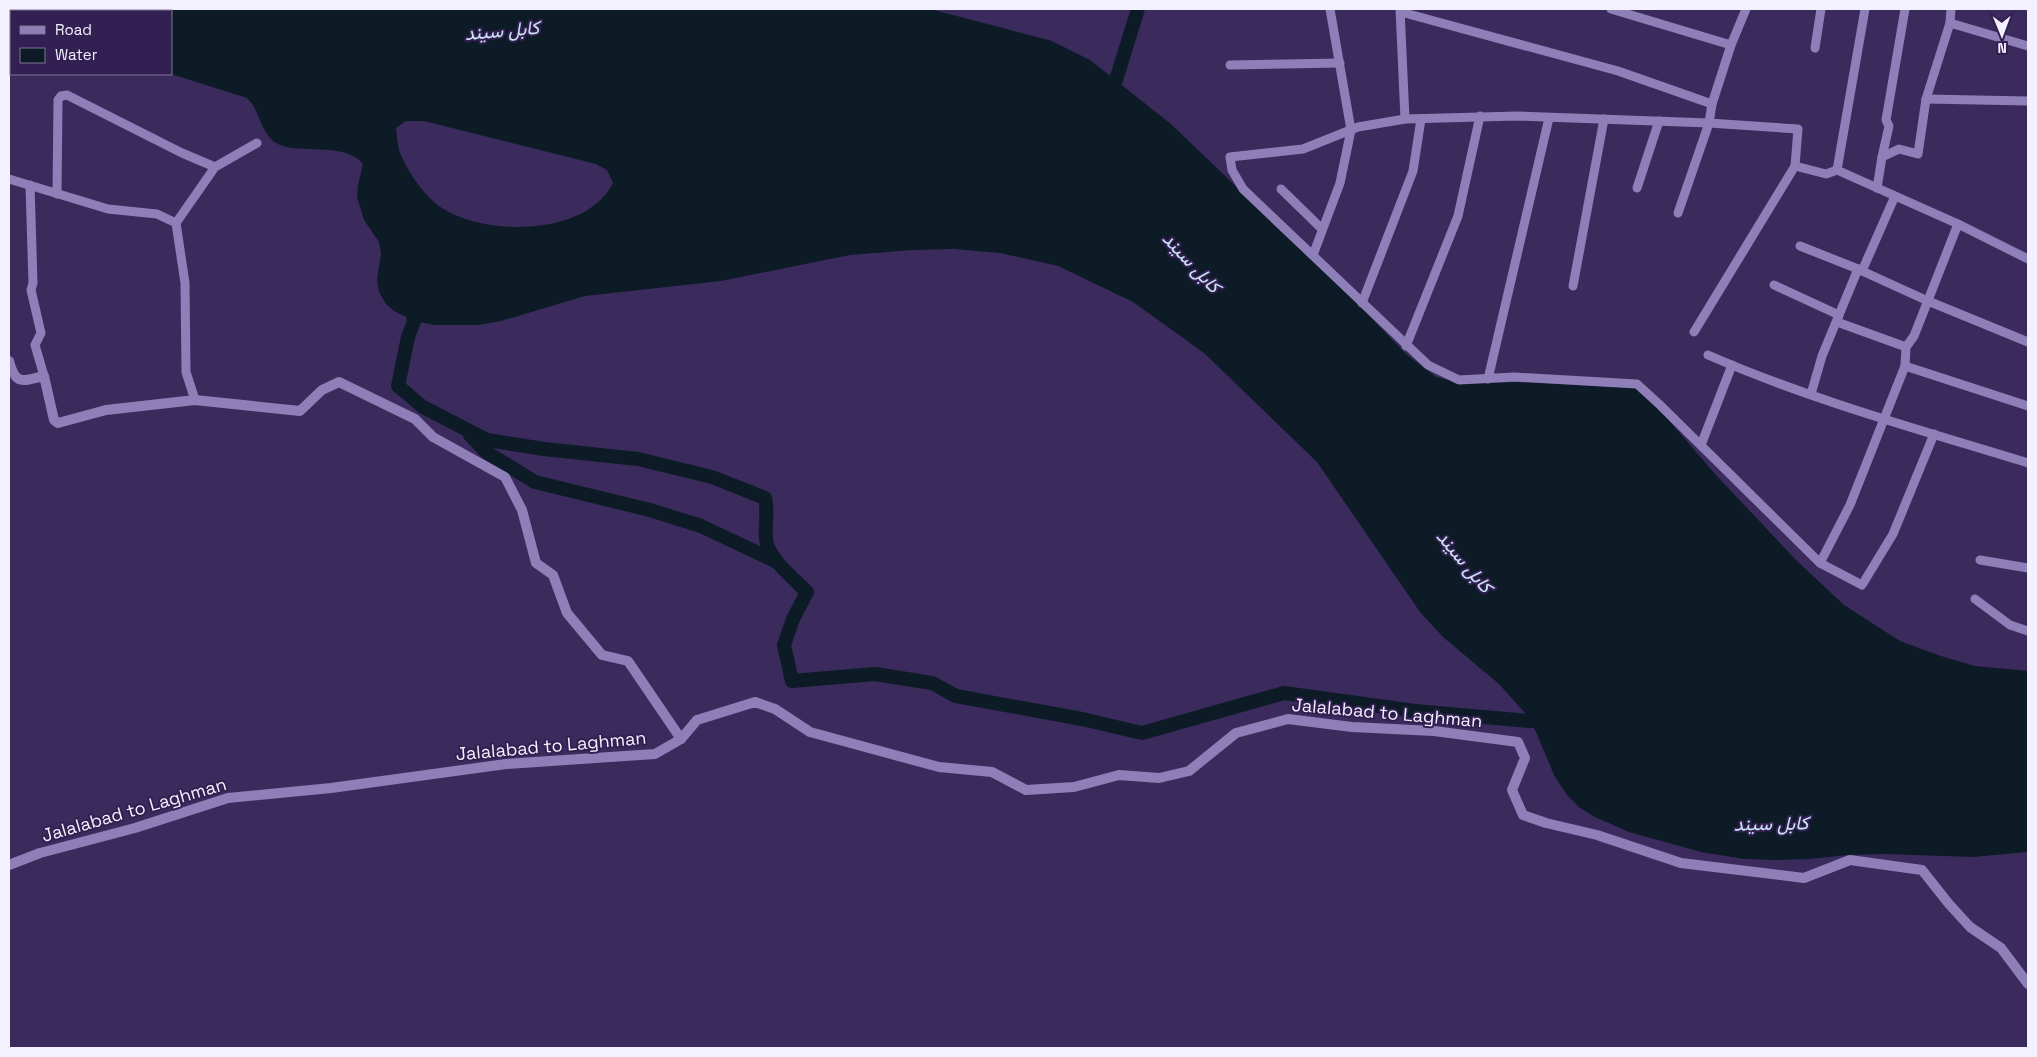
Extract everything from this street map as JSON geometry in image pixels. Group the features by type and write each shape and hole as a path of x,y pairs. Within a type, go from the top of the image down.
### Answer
{"street":[{"path":"1312,256 1340,183 1351,130 1330,9"},
{"path":"1611,9 1731,45"},
{"path":"1678,213 1709,123 1712,104 1731,45 1746,9"},
{"path":"1814,48 1821,9"},
{"path":"1837,170 1865,9"},
{"path":"1877,188 1889,126 1886,120 1905,9"},
{"path":"1882,157 1899,149 1918,154 1926,99 1950,23 1951,9"},
{"path":"1405,119 1400,10 1618,71 1712,104"},
{"path":"1950,23 2028,46"},
{"path":"1230,65 1340,63"},
{"path":"57,194 58,100 61,96 67,95 182,153 216,167"},
{"path":"1926,99 2028,101"},
{"path":"1406,346 1458,216 1480,116"},
{"path":"1694,332 1795,166 1798,129 1604,119 1480,116 1405,119 1351,130 1303,148 1230,157 1232,170 1243,189 1428,365 1459,380 1514,377 1637,384 1820,563 1862,585 1893,534 1934,434"},
{"path":"1488,378 1549,118"},
{"path":"1362,303 1413,171 1421,119"},
{"path":"1573,286 1604,119"},
{"path":"1637,188 1659,121"},
{"path":"195,400 186,372 185,283 176,223 216,167 257,143"},
{"path":"1795,166 1826,174 1837,170 1958,224 2028,259"},
{"path":"9,179 108,209 157,214 176,223"},
{"path":"30,185 31,290 41,333 35,345 56,422 106,410 195,400 300,411 322,390 339,382 416,419 433,437 505,477 522,510 536,563 553,575 567,613 602,655 628,662 681,738"},
{"path":"1281,189 1322,229"},
{"path":"1811,394 1822,356 1838,318 1895,196"},
{"path":"1820,563 1850,504 1905,366 1906,347 1914,336 1958,224"},
{"path":"1800,246 2028,342"},
{"path":"1774,285 1838,318 1906,347"},
{"path":"1708,355 1732,366 1884,419 2028,463"},
{"path":"9,362 16,378 26,380 44,376"},
{"path":"1701,445 1732,366"},
{"path":"1905,366 2028,406"},
{"path":"1980,560 2028,568"},
{"path":"1975,599 2010,625 2028,631"},
{"name":"Jalalabad to Laghman","path":"9,865 40,853 134,828 228,798 331,788 506,764 655,754 681,738 697,720 755,702 775,709 810,732 940,767 992,772 1026,790 1074,788 1118,775 1159,778 1189,771 1236,733 1288,719 1352,728 1434,731 1518,742 1524,758 1512,790 1523,815 1546,823 1597,835 1681,863 1804,878 1850,860 1922,870 1970,927 2001,948 2028,984"}],"water":[{"name":"کابل سيند","path":"9,9 930,9 1052,41 1090,60 1171,124 1345,291 1406,354 1436,377 1467,384 1518,382 1637,388 1647,395 1716,475 1796,560 1844,605 1900,641 1941,656 1975,666 2028,671 2028,852 1973,857 1886,854 1847,855 1810,859 1744,859 1701,852 1629,832 1580,808 1567,795 1554,775 1536,732 1524,712 1499,684 1443,637 1420,612 1317,462 1204,353 1133,302 1058,266 1000,253 954,249 850,255 721,281 585,296 501,321 478,325 435,325 414,321 394,311 386,304 379,292 377,280 381,253 379,242 364,220 357,197 363,164 356,157 347,153 293,148 275,143 265,131 256,110 247,98 172,74 172,10 10,10 10,24","holes":["406,121 424,121 596,164 607,170 613,183 600,200 582,213 559,222 534,226 509,227 484,224 461,217 442,208 428,196 406,166 399,150 396,128"]}],"waterway":[{"path":"1099,91 1116,80 1138,9"},
{"path":"410,303 414,321 408,337 398,386 423,407 487,440 544,449 638,459 712,477 765,498 766,539 769,550 784,570 807,592 793,619 784,645 792,681 875,674 932,683 956,696 1082,719 1142,733 1284,693 1415,711 1530,721 1548,720"},
{"path":"470,435 486,452 535,482 650,510 701,526 777,562"}]}
